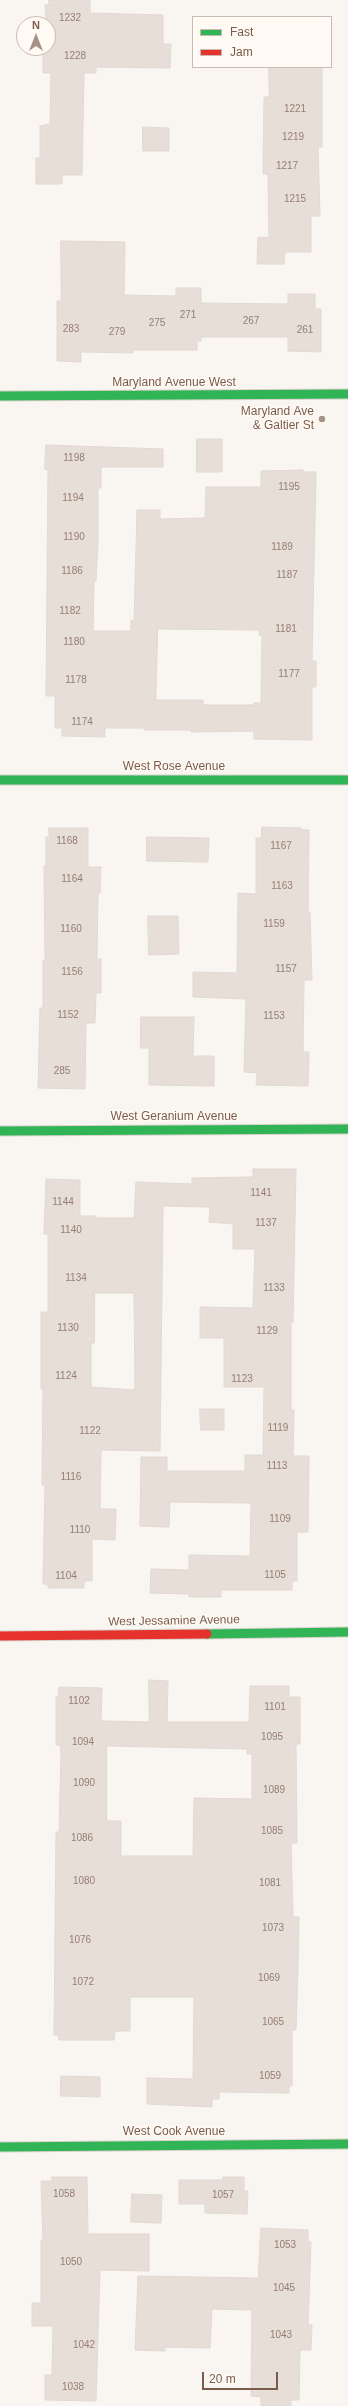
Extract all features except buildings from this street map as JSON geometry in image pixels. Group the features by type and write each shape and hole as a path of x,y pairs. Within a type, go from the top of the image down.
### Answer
{"street":[{"name":"Maryland Avenue West","path":"0,396 348,394"},
{"name":"West Rose Avenue","path":"0,780 348,780"},
{"name":"West Geranium Avenue","path":"0,1131 348,1129"},
{"name":"West Jessamine Avenue","path":"0,1636 348,1632"},
{"name":"West Cook Avenue","path":"0,2146 348,2144"}],"traffic: fast":[{"path":"0,396 348,394"},
{"path":"0,780 348,780"},
{"path":"0,1131 348,1129"},
{"path":"207,1634 348,1632"},
{"path":"0,2147 348,2144"}],"traffic: jam":[{"path":"0,1636 207,1634"}],"place":[{"name":"Maryland Ave & Galtier St","path":"322,419"}]}
